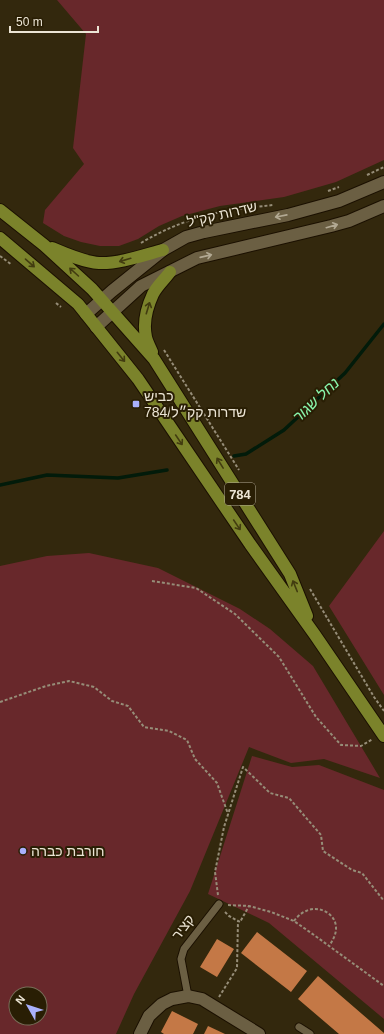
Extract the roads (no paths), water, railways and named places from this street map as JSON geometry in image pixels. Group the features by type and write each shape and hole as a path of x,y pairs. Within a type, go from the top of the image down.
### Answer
{"main road":[{"name":"784","path":"0,210 44,245 92,289 154,359 290,574 315,635"},
{"name":"784","path":"0,238 78,304 138,379 250,544 383,734"},
{"path":"44,245 70,256 98,263 117,262 163,250"},
{"path":"154,359 146,338 145,324 147,311 153,293 170,272"}],"street":[{"name":"שדרות קק\"ל","path":"86,314 102,299 163,250 186,237 288,215 339,201 384,182"},
{"path":"96,327 141,286 197,258 349,221 384,206"},
{"path":"140,1034 149,1016 162,1004 172,999 188,996 202,999 259,1034"}],"lane":[{"name":"קציר","path":"188,996 181,959 184,950 219,904"},
{"path":"299,1027 310,1034"}],"waterway":[{"name":"נחל שגור","path":"234,456 246,454 284,430 345,373 384,324"},
{"name":"נחל שגור","path":"0,485 47,475 118,478 167,470"}],"place":[{"name":"כביש 784/שדרות קק״ל","path":"136,404"},
{"name":"חורבת כברה","path":"23,851"}]}
